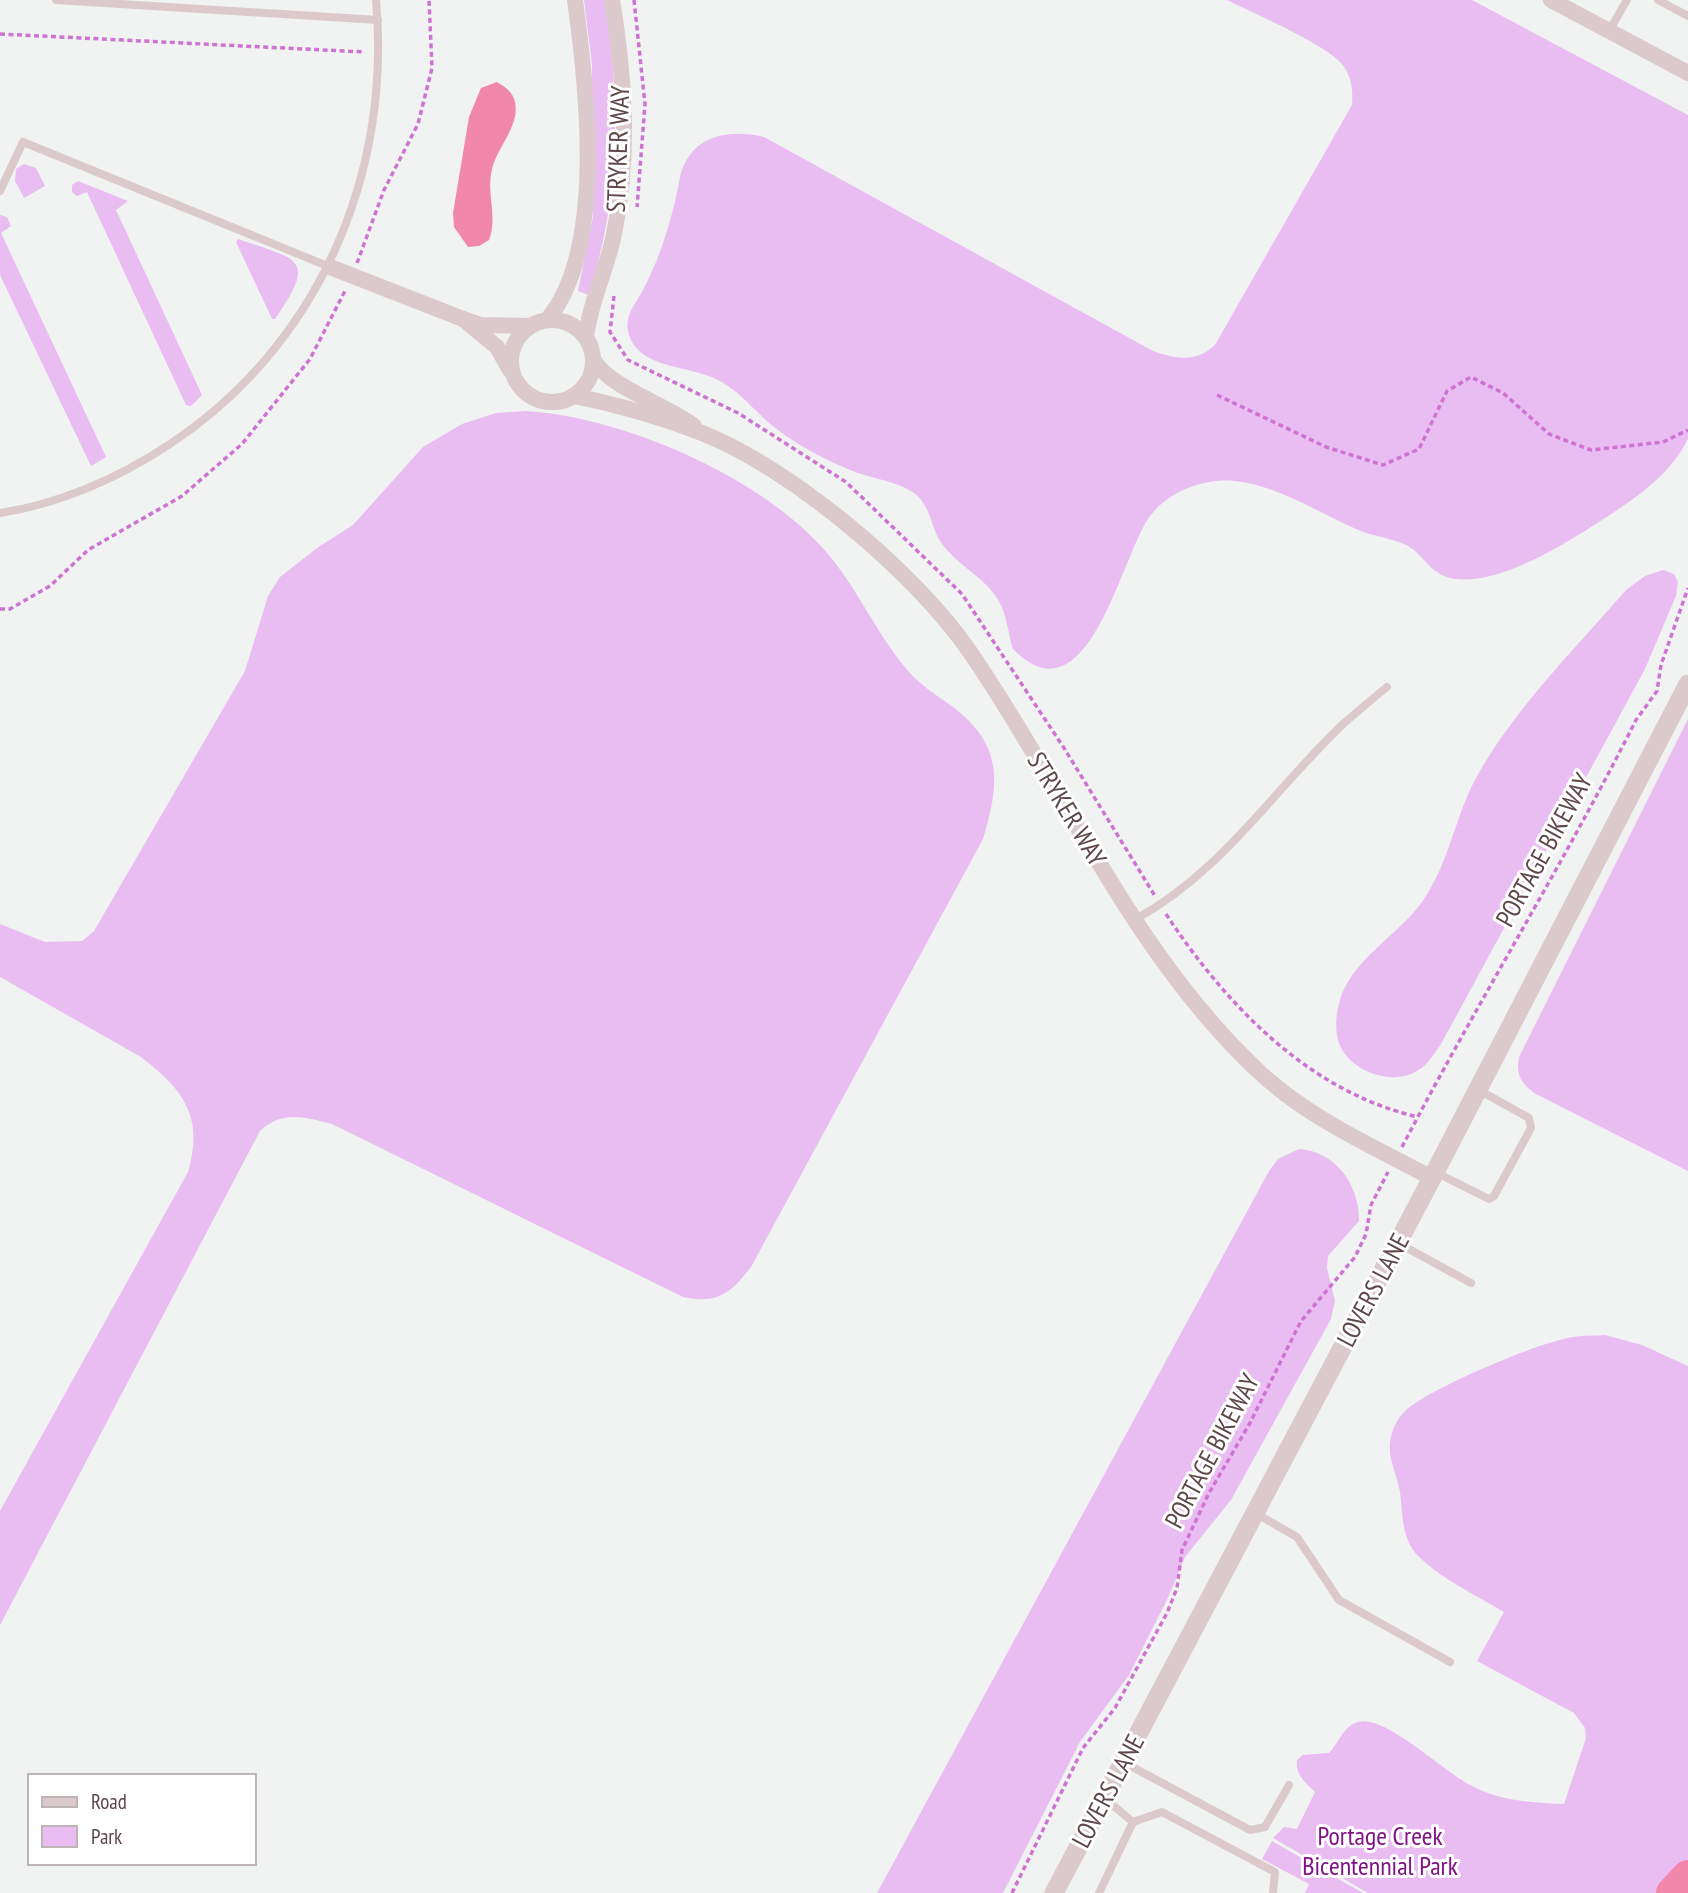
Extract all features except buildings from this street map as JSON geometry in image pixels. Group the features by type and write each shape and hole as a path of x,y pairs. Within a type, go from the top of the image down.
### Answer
{"street":[{"name":"STRYKER WAY","path":"547,320 563,300 570,284 584,224 586,115 575,0"},
{"name":"STRYKER WAY","path":"612,0 623,90 622,178 614,234 586,337 593,359 606,376 671,409 705,434 773,473 842,520 897,569 968,649 1134,920 1162,961 1223,1034 1284,1093 1333,1126 1434,1175"},
{"path":"1551,0 1688,73"},
{"path":"330,267 481,325 529,326 547,320 568,323 586,337"},
{"path":"463,319 497,347 511,372"},
{"path":"511,372 513,346 529,326"},
{"path":"575,396 589,380 593,359"},
{"name":"STRYKER WAY","path":"511,372 517,384 537,400 563,402 575,396 705,434"},
{"name":"LOVERS LANE","path":"1054,1893 1434,1175 1688,684"}],"lane":[{"path":"56,0 378,20"},
{"path":"0,513 62,500 100,485 132,468 196,427 232,397 267,360 305,308 330,267 361,182 375,97 378,53 376,0"},
{"path":"1609,31 1627,0"},
{"path":"1658,0 1688,16"},
{"path":"0,191 23,142 330,267"},
{"path":"1134,920 1161,905 1200,876 1341,726 1387,687"},
{"path":"1434,1175 1489,1199 1494,1196 1531,1128 1529,1118 1478,1090"},
{"path":"1398,1243 1471,1283"},
{"path":"1255,1513 1297,1537 1339,1600 1450,1662"},
{"path":"1123,1762 1250,1830 1265,1827 1289,1786"},
{"path":"1104,1798 1133,1822"},
{"path":"1099,1893 1133,1822 1162,1812 1275,1872 1273,1893"}],"path":[{"path":"0,34 378,53"},
{"path":"1217,395 1326,447 1383,465 1419,449 1447,391 1471,377 1503,393 1549,434 1591,450 1663,442 1688,430"},
{"name":"PORTAGE BIKEWAY","path":"1414,1124 1484,993 1532,915 1636,720 1657,691 1661,664 1688,587"},
{"name":"PORTAGE BIKEWAY","path":"1012,1893 1083,1748 1115,1708 1167,1614 1177,1588 1182,1550 1209,1493 1250,1423 1301,1321 1354,1257 1366,1234 1371,1205 1382,1182"}],"green space":[{"path":"584,0 606,0 615,114 615,148 607,218 589,295 578,291 593,217 592,64"},
{"path":"1227,0 1472,0 1688,115 1688,439 1680,453 1658,478 1619,509 1577,536 1520,566 1479,578 1444,576 1408,546 1363,532 1300,502 1252,484 1224,481 1188,488 1167,500 1150,516 1099,626 1082,651 1062,666 1039,667 1013,649 999,601 989,587 944,547 927,509 914,493 899,485 850,470 807,449 768,422 724,383 705,374 664,364 641,353 628,331 629,315 660,252 683,167 690,155 710,139 735,134 764,137 1153,351 1186,358 1208,351 1215,345 1352,105 1349,77 1338,60 1309,41"},
{"path":"24,164 36,168 45,186 24,198 15,181 16,169"},
{"path":"78,181 128,201 116,210 202,395 191,406 186,405 87,192 77,196 72,192 72,185"},
{"path":"0,215 7,217 11,226 1,233 106,457 91,466 0,275"},
{"path":"238,239 287,257 295,264 298,272 296,283 275,319 272,319 236,242"},
{"path":"526,411 603,424 684,454 760,495 820,545 909,672 969,721 981,736 989,751 994,783 993,800 983,839 751,1267 722,1295 705,1299 683,1297 332,1124 294,1117 268,1124 260,1131 0,1625 0,1511 188,1172 193,1135 187,1106 169,1081 156,1069 141,1057 0,977 0,924 45,942 82,941 94,931 245,671 268,596 280,577 317,548 353,525 423,447 462,424 496,413"},
{"path":"1663,570 1674,574 1678,582 1676,596 1645,669 1441,1044 1424,1066 1406,1075 1383,1076 1360,1067 1343,1051 1336,1026 1339,1003 1353,974 1422,902 1439,872 1469,791 1509,726 1626,590 1645,576"},
{"path":"1688,719 1688,1171 1534,1093 1522,1081 1518,1068 1519,1057"},
{"path":"1299,1149 1312,1151 1335,1163 1350,1183 1355,1195 1359,1221 1328,1256 1327,1268 1335,1301 1331,1319 1231,1500 1185,1557 1167,1600 1129,1675 1080,1742 1003,1893 877,1893 1269,1171 1278,1159"},
{"path":"1605,1335 1642,1345 1688,1366 1688,1893 1368,1893 1273,1838 1284,1827 1297,1829 1315,1792 1298,1770 1297,1760 1303,1755 1329,1753 1349,1727 1358,1722 1370,1722 1399,1736 1462,1780 1485,1792 1518,1800 1564,1804 1586,1738 1585,1728 1574,1713 1477,1661 1504,1612 1438,1573 1413,1550 1404,1526 1400,1492 1390,1454 1394,1428 1402,1414 1416,1403 1484,1368 1557,1340"},
{"name":"Portage Creek Bicentennial Park","path":"1272,1841 1363,1893 1305,1893 1309,1884 1262,1859"}],"shaded area":[{"path":"497,82 514,98 516,111 492,169 492,222 489,240 479,246 468,247 454,227 453,213 469,117 481,88"}],"waterway":[{"path":"1672,1893 1688,1876"}]}
